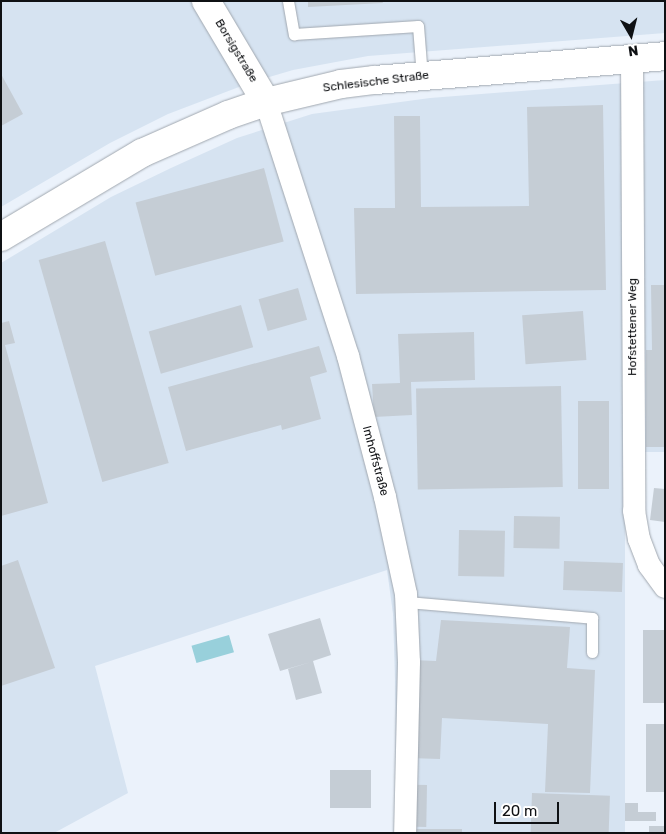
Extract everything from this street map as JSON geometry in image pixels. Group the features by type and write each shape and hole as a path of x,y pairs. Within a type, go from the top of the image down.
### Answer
{"street":[{"name":"Borsigstraße","path":"206,1 266,102"},
{"name":"Schlesische Straße","path":"1,237 142,154 228,115 266,102 340,84 665,56"},
{"name":"Hofstettener Weg","path":"632,58 634,511 639,540 646,557 665,588"},
{"name":"Imhoffstraße","path":"266,102 348,356 385,497 407,602 409,662 405,833"}],"lane":[{"path":"288,1 294,34 418,26 422,77"},
{"path":"407,602 592,618 592,652"}],"shaded area":[{"path":"1,1 665,1 665,33 368,56 293,70 252,82 168,114 110,143 1,207"},
{"path":"665,80 665,452 625,452 625,833 396,833 393,614 387,570 95,666 128,793 54,833 1,833 1,263 111,197 171,168 237,138 312,114 430,98"}],"water":[{"path":"229,635 234,652 196,663 192,646"}],"building":[{"path":"308,1 382,1 383,3 308,7"},
{"path":"1,74 23,114 1,126"},
{"path":"603,105 606,290 356,294 354,208 395,208 394,116 420,116 421,207 529,206 527,107"},
{"path":"264,168 284,241 155,276 136,202"},
{"path":"105,241 169,463 102,482 39,260"},
{"path":"651,285 665,285 665,447 646,447 646,350 652,350"},
{"path":"298,288 307,320 268,331 259,299"},
{"path":"241,305 253,347 161,374 149,331"},
{"path":"583,311 586,360 526,364 522,315"},
{"path":"9,321 15,343 5,345 48,503 1,516 1,323"},
{"path":"474,332 475,380 411,382 412,415 374,417 372,384 400,383 398,334"},
{"path":"319,346 327,372 310,377 321,419 282,430 281,425 186,451 168,387"},
{"path":"561,386 563,487 418,490 416,389"},
{"path":"578,401 609,401 609,489 578,489"},
{"path":"654,488 665,489 665,522 650,520"},
{"path":"514,516 560,517 559,549 513,548"},
{"path":"459,530 505,531 504,577 458,576"},
{"path":"18,560 55,668 1,686 1,566"},
{"path":"564,561 623,563 622,592 563,590"},
{"path":"320,618 331,655 313,661 322,693 296,700 288,669 311,662 280,671 268,634"},
{"path":"441,620 570,627 567,668 595,670 590,793 545,792 548,724 442,718 440,759 409,758 412,660 436,661"},
{"path":"643,630 665,630 665,703 643,703"},
{"path":"646,724 665,724 665,792 646,792"},
{"path":"330,770 371,770 371,808 330,808"},
{"path":"416,785 427,785 426,827 415,827"},
{"path":"532,793 610,796 609,833 531,833"},
{"path":"625,803 638,803 638,812 656,812 656,821 625,821"},
{"path":"649,826 665,826 665,833 649,833"},
{"path":"409,829 462,829 462,833 409,833"}]}
